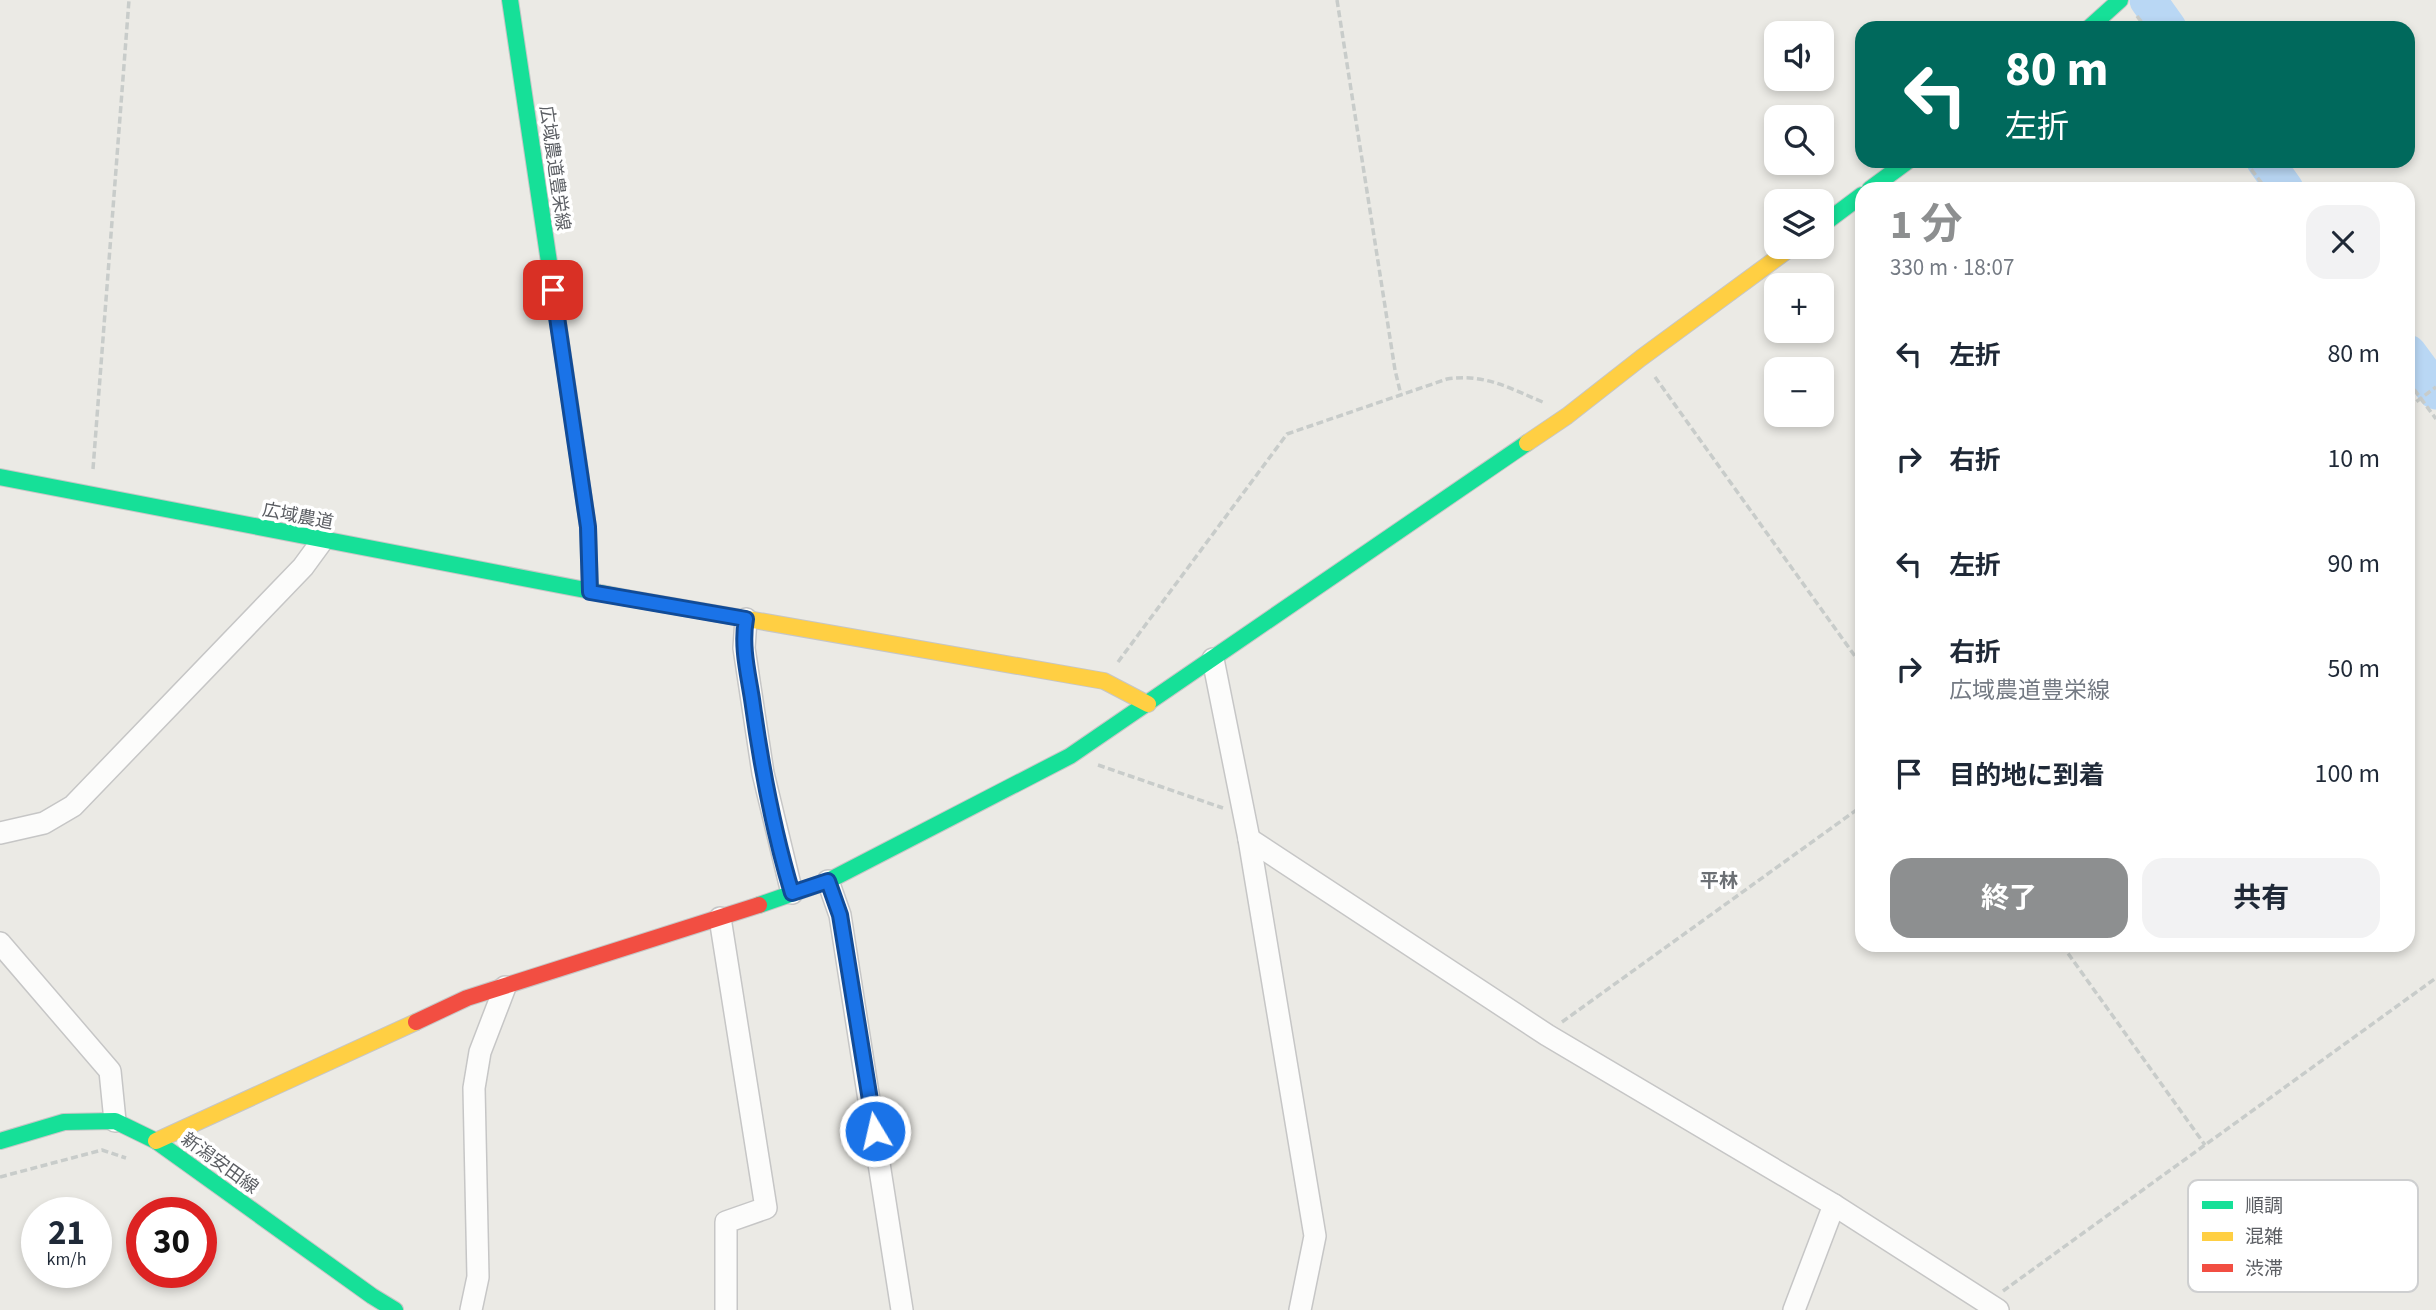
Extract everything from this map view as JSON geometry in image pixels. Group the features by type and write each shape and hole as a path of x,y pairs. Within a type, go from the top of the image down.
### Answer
{"street":[{"name":"広域農道豊栄線","path":"510,0 588,527 590,592"},
{"path":"2097,21 2120,0"},
{"path":"1880,182 1898,168"},
{"path":"1834,216 1855,200"},
{"path":"156,1141 467,999 828,881 1070,757 1567,416 1776,259"},
{"name":"広域農道","path":"0,477 590,592 1104,681 1148,704"},
{"path":"0,833 44,823 73,806 303,567 322,541"},
{"path":"746,619 744,648 763,773 792,893"},
{"path":"1213,659 1249,839 1315,1236 1300,1310"},
{"path":"1249,839 1547,1035 1835,1205 1993,1306"},
{"path":"828,881 840,915 902,1310"},
{"path":"720,918 766,1208 726,1222 726,1310"},
{"path":"0,943 110,1071 115,1121"},
{"path":"471,1310 478,1277 474,1088 480,1052 505,987"},
{"name":"新潟安田線","path":"0,1141 64,1122 115,1121 156,1141 395,1310"},
{"path":"1794,1310 1835,1205"}],"path":[{"path":"90,496 129,0"},
{"path":"1337,0 1401,395"},
{"path":"1641,358 1855,656"},
{"path":"1104,681 1287,434 1447,379 1465,376 1485,378 1545,403 1567,416"},
{"path":"2415,403 2436,387"},
{"path":"2415,391 2436,419"},
{"path":"1070,757 1224,808 1243,810"},
{"path":"1547,1035 1573,1013 1855,811"},
{"path":"2067,952 2206,1145"},
{"path":"1993,1306 2206,1145 2436,978"},
{"path":"0,1177 102,1150 130,1159"}],"waterway":[{"path":"2148,0 2163,21"},
{"path":"2270,168 2280,182"},
{"path":"2415,362 2436,391"}],"traffic: fast":[{"path":"510,0 574,430"},
{"path":"2097,21 2120,0"},
{"path":"1880,182 1898,168"},
{"path":"1834,216 1855,200"},
{"path":"759,905 828,881 1070,756 1527,443"},
{"path":"0,477 627,598"},
{"path":"0,1141 64,1122 115,1121 156,1141 395,1310"}],"traffic: slow":[{"path":"1527,443 1776,259"},
{"path":"574,430 588,527 590,592"},
{"path":"627,598 1104,681 1148,704"},
{"path":"156,1141 416,1022"}],"traffic: jam":[{"path":"416,1022 467,998 759,905"}],"district":[{"name":"平林","path":"1719,880"}],"route":[{"path":"553,290 588,527 590,592 746,619 744,648 763,773 786,870 792,893 828,881 840,915 875,1131"}]}
